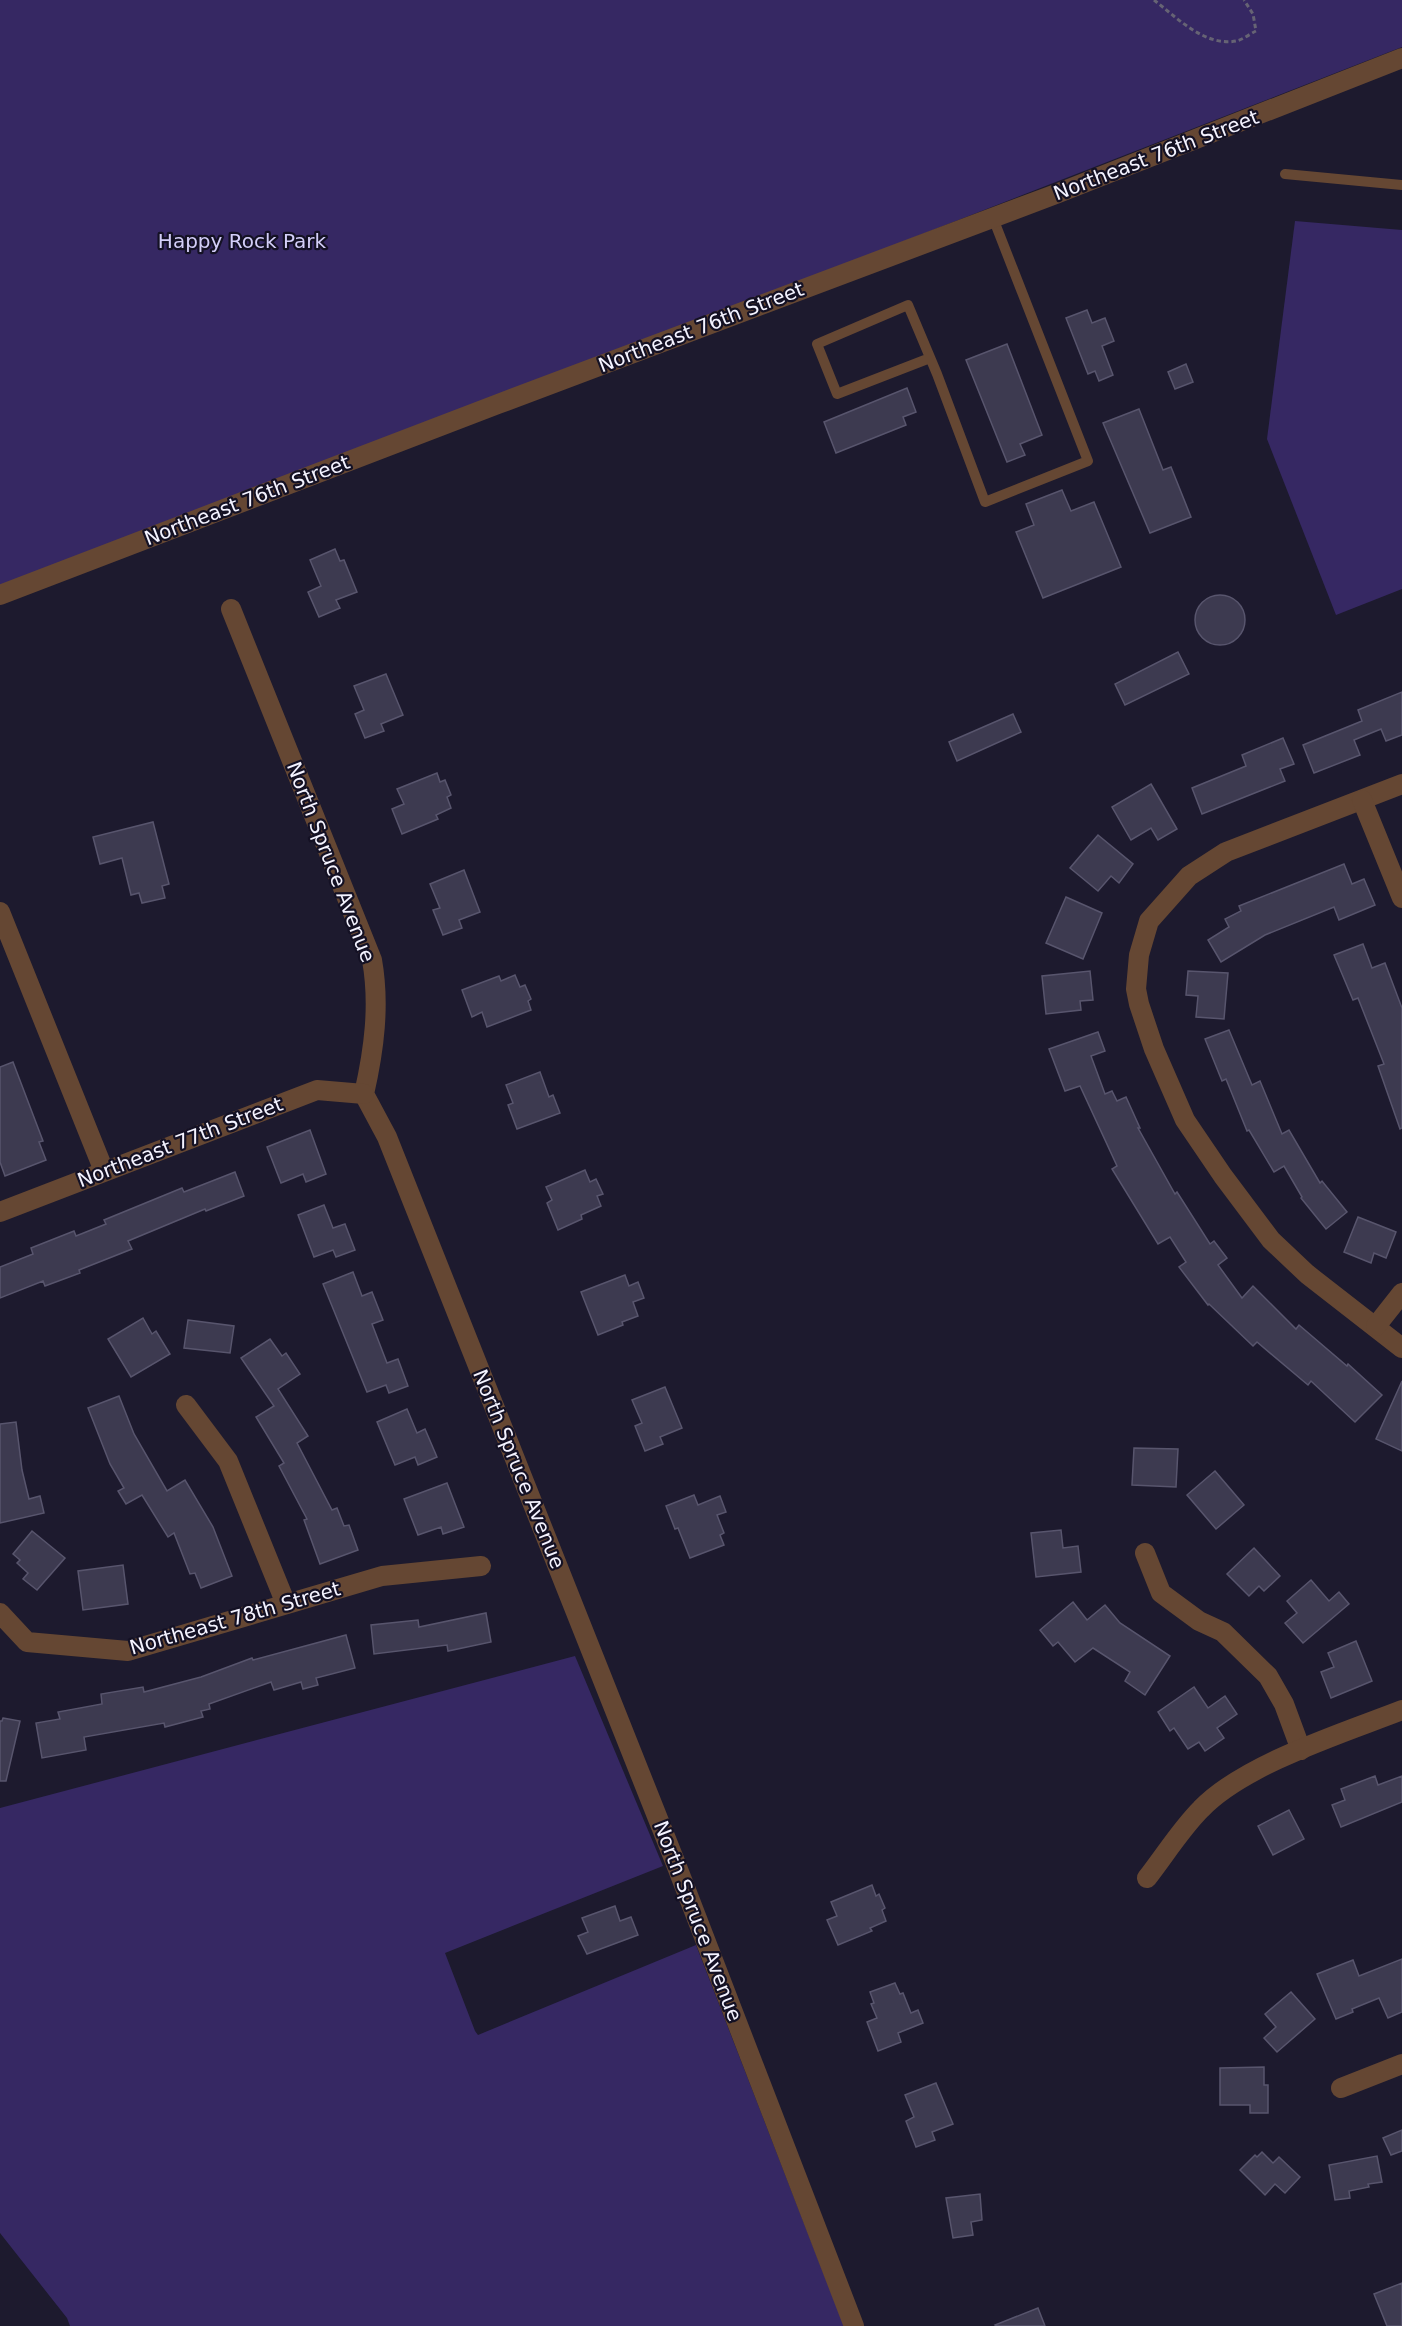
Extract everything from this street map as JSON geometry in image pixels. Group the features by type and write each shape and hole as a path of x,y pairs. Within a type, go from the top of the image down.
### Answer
{"street":[{"name":"Northeast 76th Street","path":"0,595 498,404 993,218 1402,58"},
{"name":"North Spruce Avenue","path":"231,609 372,960 376,982 373,1053 364,1094 391,1146 674,1859 854,2326"},
{"path":"1402,784 1226,852 1189,876 1149,921 1139,955 1136,988 1138,1004 1154,1049 1185,1120 1223,1176 1271,1239 1306,1274 1402,1348"},
{"path":"1362,800 1402,898"},
{"path":"0,912 104,1171"},
{"name":"Northeast 77th Street","path":"0,1212 317,1090 364,1094"},
{"path":"1376,1326 1402,1293"},
{"path":"186,1405 228,1461 286,1604"},
{"path":"1145,1553 1161,1593 1199,1621 1223,1632 1268,1676 1284,1704 1301,1750"},
{"name":"Northeast 78th Street","path":"0,1613 27,1642 128,1651 382,1576 481,1566"},
{"path":"1148,1878 1201,1808 1246,1775 1301,1750 1402,1710"},
{"path":"1341,2088 1402,2064"}],"lane":[{"path":"1285,174 1402,185"},
{"path":"930,358 837,394 817,344 908,305 930,358 985,502 1088,461 993,218"}],"path":[{"path":"1154,0 1205,36 1238,42 1256,31 1253,14 1245,0"}],"green space":[{"name":"Happy Rock Park","path":"0,0 1402,0 1402,47 0,594"},
{"path":"1295,221 1402,230 1402,589 1336,615 1267,439"},
{"path":"575,1656 663,1866 445,1953 475,2031 478,2035 696,1945 844,2326 70,2326 67,2318 0,2233 0,1808"}],"building":[{"path":"1087,310 1092,323 1105,318 1114,341 1102,346 1113,375 1099,381 1095,371 1088,374 1066,318"},
{"path":"1007,344 1042,435 1020,444 1025,455 1007,462 966,360"},
{"path":"1186,364 1193,382 1175,389 1168,372"},
{"path":"907,388 916,412 903,417 906,425 836,453 824,422"},
{"path":"1139,409 1163,470 1171,467 1191,517 1150,533 1103,423"},
{"path":"1062,490 1071,511 1094,502 1121,567 1043,598 1016,532 1034,525 1026,504"},
{"path":"335,549 340,561 344,560 357,592 336,600 340,608 319,617 308,592 321,586 310,560"},
{"path":"1215,595 1225,595 1238,602 1245,615 1245,625 1238,638 1225,645 1215,645 1206,641 1199,634 1195,625 1195,615 1199,606 1206,599"},
{"path":"1178,652 1189,674 1125,705 1115,684"},
{"path":"386,674 403,715 381,724 384,731 365,738 355,714 364,710 354,686"},
{"path":"1402,692 1402,735 1386,741 1381,729 1354,740 1360,755 1314,773 1303,745 1362,721 1358,710"},
{"path":"1013,714 1021,732 957,761 949,742"},
{"path":"1283,738 1294,764 1280,769 1285,781 1202,814 1192,788 1246,766 1242,755"},
{"path":"437,773 440,782 445,780 451,795 447,797 451,808 436,815 438,819 402,834 392,809 404,804 397,789"},
{"path":"1151,784 1177,829 1158,840 1151,828 1131,840 1112,807"},
{"path":"153,822 169,884 162,886 165,898 142,903 139,893 131,895 122,858 100,864 93,837"},
{"path":"1098,835 1133,864 1119,883 1111,876 1098,891 1070,868"},
{"path":"1344,864 1352,884 1364,879 1375,905 1339,920 1334,907 1265,935 1221,962 1208,940 1229,927 1225,919 1241,911 1239,906"},
{"path":"464,870 480,912 459,920 462,928 443,935 433,910 440,908 430,884"},
{"path":"1066,897 1102,913 1083,959 1046,943"},
{"path":"1363,944 1372,968 1385,963 1402,1008 1402,1128 1400,1129 1378,1066 1384,1064 1358,998 1353,1000 1334,955"},
{"path":"1090,971 1093,1000 1080,1001 1081,1010 1046,1014 1042,976"},
{"path":"1188,971 1228,973 1224,1019 1196,1017 1198,996 1186,995"},
{"path":"515,975 520,987 525,985 531,999 528,1001 531,1010 487,1027 482,1012 472,1017 462,990 499,976 501,981"},
{"path":"1229,1030 1252,1085 1260,1081 1282,1134 1289,1130 1320,1183 1322,1181 1347,1212 1326,1229 1301,1198 1284,1166 1274,1172 1249,1130 1247,1131 1226,1079 1222,1081 1205,1039"},
{"path":"1098,1032 1105,1051 1091,1056 1105,1094 1112,1091 1117,1101 1126,1097 1140,1128 1138,1128 1175,1194 1177,1192 1210,1244 1214,1241 1227,1258 1218,1265 1242,1298 1253,1286 1296,1329 1299,1325 1382,1395 1355,1422 1311,1381 1308,1385 1257,1342 1253,1346 1208,1305 1179,1267 1186,1262 1170,1237 1158,1244 1112,1169 1117,1166 1080,1086 1065,1091 1049,1049"},
{"path":"13,1062 43,1141 39,1142 46,1160 5,1176 0,1162 0,1067"},
{"path":"540,1072 549,1097 553,1095 560,1113 517,1129 508,1105 513,1103 506,1085"},
{"path":"310,1130 326,1174 306,1182 303,1174 281,1183 267,1147"},
{"path":"585,1170 590,1182 596,1179 603,1194 597,1196 601,1206 581,1215 582,1219 558,1230 547,1203 552,1200 546,1187"},
{"path":"235,1172 244,1196 206,1211 205,1209 128,1241 132,1249 79,1270 80,1273 45,1286 43,1281 0,1298 0,1267 33,1254 31,1248 74,1231 76,1236 106,1224 104,1220 182,1188 184,1192"},
{"path":"324,1205 333,1228 345,1224 355,1250 336,1257 333,1250 314,1257 298,1215"},
{"path":"1358,1217 1396,1232 1386,1258 1374,1253 1371,1263 1344,1252"},
{"path":"353,1272 362,1296 372,1292 383,1320 372,1324 387,1363 398,1359 408,1386 389,1393 386,1385 367,1392 323,1284"},
{"path":"625,1275 629,1286 638,1282 644,1298 633,1302 638,1316 598,1335 581,1292"},
{"path":"143,1318 152,1334 156,1331 170,1354 131,1377 108,1339"},
{"path":"188,1320 234,1326 230,1353 184,1348"},
{"path":"270,1339 282,1356 286,1353 300,1374 278,1389 308,1436 297,1443 332,1510 337,1508 344,1526 349,1525 358,1550 320,1564 304,1520 307,1519 279,1466 284,1463 256,1417 274,1406 241,1358"},
{"path":"1402,1381 1402,1451 1376,1439"},
{"path":"665,1387 682,1428 660,1437 663,1444 645,1451 635,1426 642,1423 632,1400"},
{"path":"119,1396 134,1434 167,1491 185,1480 213,1527 232,1576 201,1588 195,1573 190,1574 174,1533 168,1537 142,1495 126,1504 118,1491 124,1488 110,1464 88,1408"},
{"path":"407,1409 417,1433 425,1429 437,1457 418,1465 415,1457 395,1465 377,1422"},
{"path":"16,1422 22,1470 29,1499 40,1496 44,1513 0,1523 0,1424"},
{"path":"1134,1448 1178,1449 1176,1487 1132,1485"},
{"path":"1215,1471 1244,1505 1216,1529 1187,1495"},
{"path":"447,1483 464,1527 443,1534 441,1527 418,1535 404,1499"},
{"path":"694,1495 698,1505 720,1496 726,1512 717,1515 724,1533 720,1535 724,1545 690,1558 666,1506"},
{"path":"1061,1530 1063,1548 1078,1546 1081,1572 1036,1577 1031,1533"},
{"path":"32,1531 65,1558 37,1590 23,1579 28,1573 17,1563 20,1560 13,1554"},
{"path":"1254,1548 1280,1576 1264,1591 1259,1586 1249,1596 1227,1574"},
{"path":"123,1565 128,1604 83,1610 78,1571"},
{"path":"1311,1580 1329,1601 1339,1592 1349,1604 1303,1643 1285,1623 1297,1613 1287,1601"},
{"path":"1073,1602 1087,1620 1105,1605 1120,1623 1170,1656 1145,1695 1125,1681 1130,1672 1093,1648 1075,1662 1058,1642 1053,1646 1040,1630"},
{"path":"486,1613 491,1642 448,1651 447,1645 374,1654 371,1625 418,1620 419,1627"},
{"path":"346,1635 355,1668 316,1678 318,1685 303,1689 301,1682 274,1690 271,1682 209,1704 210,1709 201,1711 203,1717 165,1727 164,1723 84,1737 86,1750 42,1758 36,1723 60,1719 58,1712 102,1704 101,1694 143,1687 144,1692 201,1677 252,1658 253,1660"},
{"path":"1356,1641 1372,1681 1331,1698 1321,1672 1334,1667 1328,1653"},
{"path":"1194,1687 1208,1708 1225,1696 1237,1714 1217,1728 1224,1738 1205,1751 1199,1742 1188,1749 1174,1728 1170,1731 1158,1712"},
{"path":"3,1718 20,1721 6,1781 0,1781 0,1721"},
{"path":"1375,1776 1378,1785 1402,1776 1402,1802 1341,1827 1332,1805 1345,1800 1341,1789"},
{"path":"1289,1810 1304,1839 1273,1855 1258,1826"},
{"path":"872,1885 876,1896 879,1894 885,1908 882,1910 886,1921 870,1928 872,1931 838,1945 827,1920 837,1916 831,1902"},
{"path":"615,1906 620,1921 631,1917 638,1935 587,1954 578,1936 588,1932 582,1918"},
{"path":"1402,1959 1402,2012 1388,2018 1379,1998 1352,2009 1353,2012 1336,2019 1317,1974 1353,1960 1359,1976"},
{"path":"895,1983 900,1994 903,1993 911,2013 918,2010 923,2023 898,2033 901,2042 878,2051 867,2022 877,2018 871,2004 874,2003 870,1992"},
{"path":"1291,1992 1315,2019 1277,2052 1264,2038 1276,2027 1265,2014"},
{"path":"1264,2067 1264,2085 1268,2085 1268,2113 1250,2113 1250,2105 1220,2105 1220,2068"},
{"path":"936,2083 953,2124 932,2132 935,2140 916,2147 906,2121 914,2117 905,2095"},
{"path":"1402,2130 1402,2151 1391,2155 1383,2138"},
{"path":"1262,2152 1273,2163 1279,2157 1300,2177 1285,2193 1275,2184 1265,2195 1240,2170 1255,2155 1257,2157"},
{"path":"1377,2156 1382,2182 1349,2191 1350,2198 1335,2200 1329,2165"},
{"path":"980,2194 982,2220 971,2222 973,2235 953,2238 946,2198"},
{"path":"1402,2283 1402,2326 1387,2326 1374,2294"},
{"path":"1038,2308 1045,2326 995,2325"}]}
